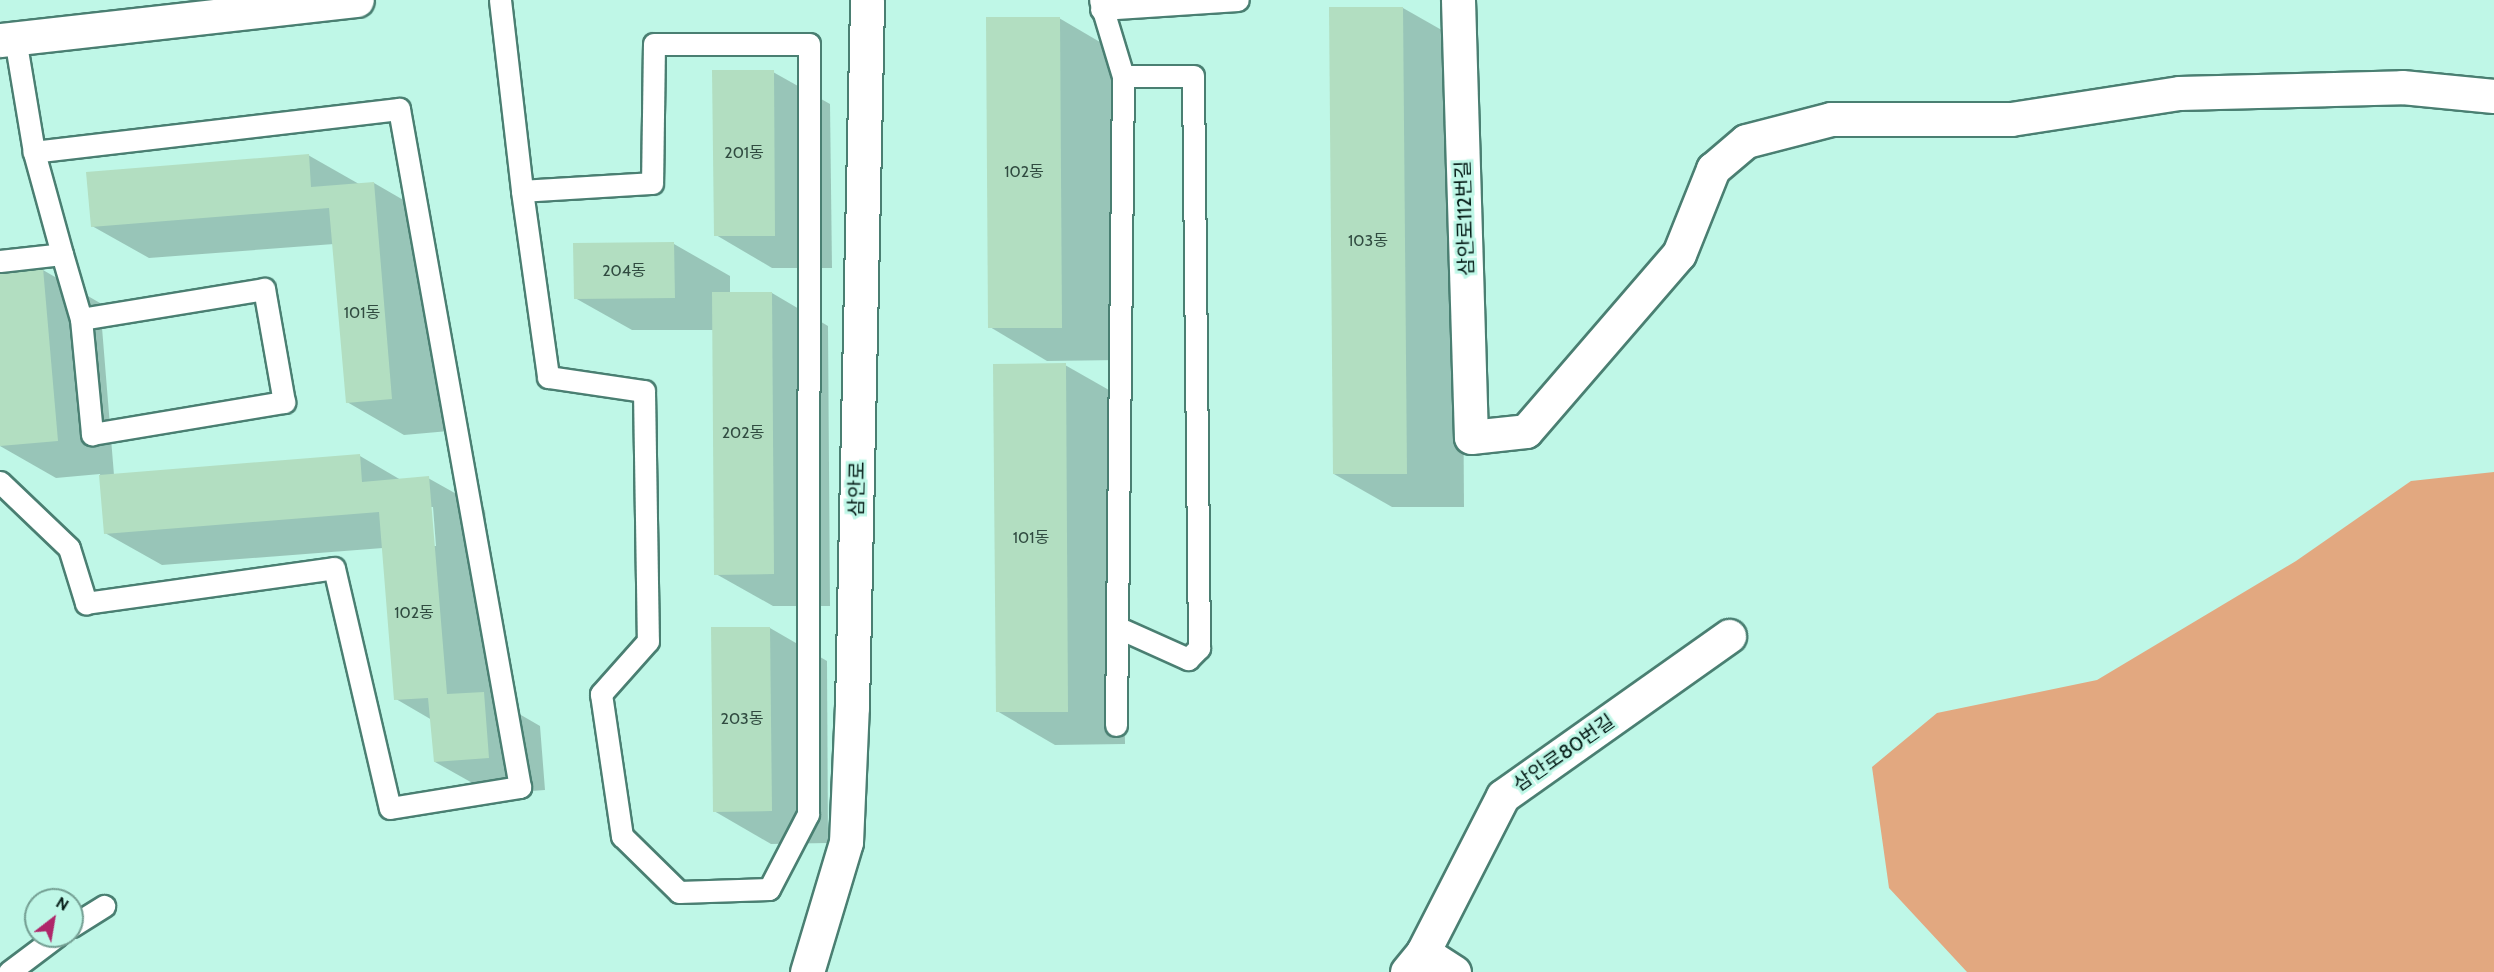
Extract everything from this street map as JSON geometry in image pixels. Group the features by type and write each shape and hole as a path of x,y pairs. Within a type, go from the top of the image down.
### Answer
{"street":[{"path":"7,39 257,6 357,0"},
{"name":"삼안로","path":"807,972 846,842 852,707 867,0"},
{"name":"삼안로112번길","path":"1458,0 1472,437 1526,431 1680,254 1713,169 1746,141 1831,119 2010,119 2179,93 2402,87 2494,96"},
{"name":"삼안로80번길","path":"1415,962 1503,796 1729,636"},
{"path":"1415,962 1454,972"}],"lane":[{"path":"500,0 522,191 548,377 644,392 648,641 601,693 622,836 679,892 769,889 808,814 809,44 654,44 652,183 522,191"},
{"path":"1116,725 1119,628 1123,76 1100,4 1238,0"},
{"path":"7,39 34,152 81,319 92,434 284,402 264,289 81,319"},
{"path":"1119,628 1188,659 1199,648 1193,76 1123,76"},
{"path":"0,482 69,548 86,603 334,568 390,808 520,787 399,109 34,152"},
{"path":"0,261 62,254"},
{"path":"84,918 104,906"},
{"path":"9,972 41,948"}],"shaded area":[{"path":"2494,472 2494,972 1967,972 1889,888 1872,767 1937,713 2097,680 2296,561 2411,481"}],"building":[{"path":"1329,7 1403,7 1407,474 1333,474"},
{"path":"986,17 1060,17 1062,328 988,328"},
{"path":"712,70 774,70 775,236 714,236"},
{"path":"309,154 311,187 374,182 392,399 346,403 329,208 91,227 86,172"},
{"path":"674,242 675,298 574,299 573,243"},
{"path":"43,268 58,441 0,446 0,272"},
{"path":"712,292 772,292 774,574 714,575"},
{"path":"1066,363 1068,712 996,712 993,364"},
{"path":"360,454 362,482 429,476 447,694 484,692 489,758 434,762 428,698 394,700 379,512 104,534 99,475"},
{"path":"711,627 770,627 772,811 713,812"}]}
